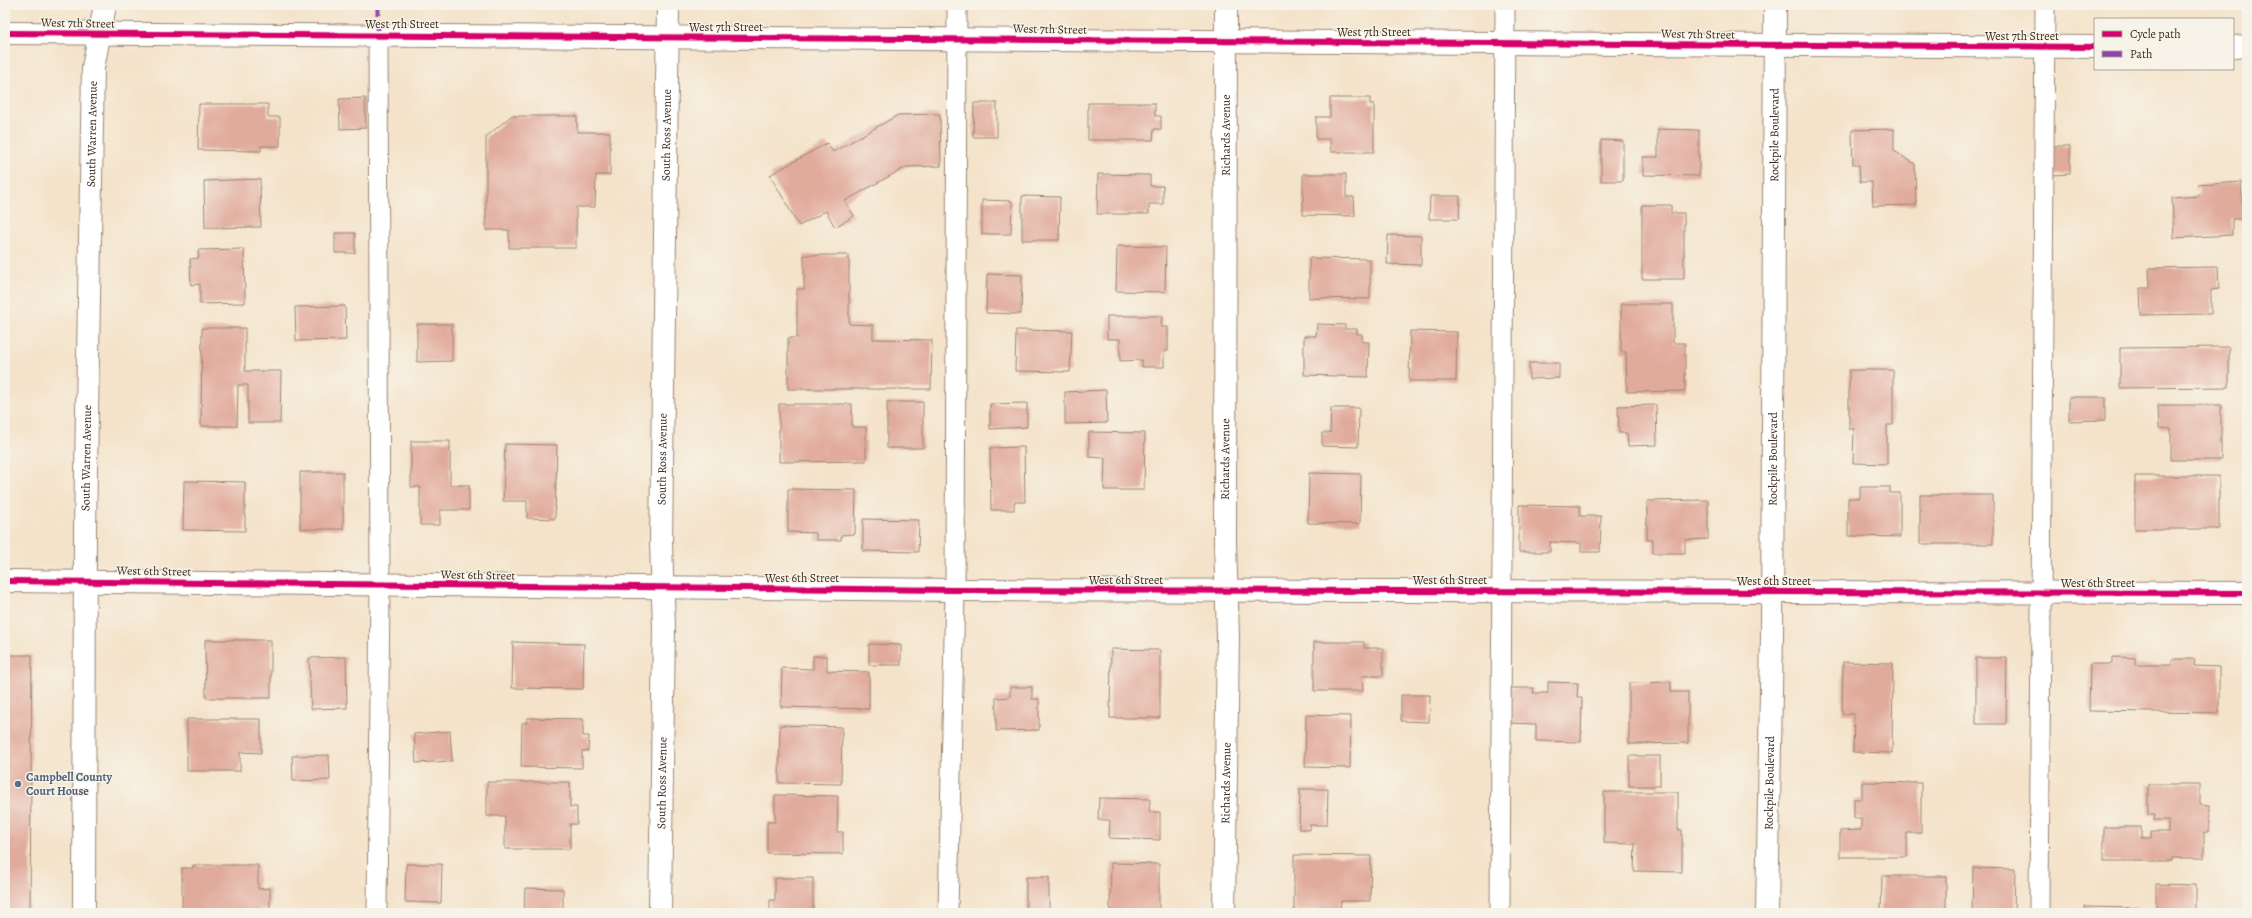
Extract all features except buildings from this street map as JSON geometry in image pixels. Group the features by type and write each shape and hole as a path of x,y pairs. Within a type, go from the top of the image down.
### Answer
{"street":[{"name":"South Warren Avenue","path":"84,913 84,582 93,68 98,34 105,5"},
{"name":"South Ross Avenue","path":"660,913 664,627 662,588 668,5"},
{"name":"Richards Avenue","path":"1224,913 1227,591 1226,5"},
{"name":"Rockpile Boulevard","path":"1767,913 1772,592 1775,5"},
{"name":"West 7th Street","path":"5,33 2094,47"},
{"path":"2234,47 2247,46"},
{"name":"West 6th Street","path":"5,582 955,590 2040,594 2247,593"}],"lane":[{"path":"948,913 955,590 957,5"},
{"path":"1500,913 1503,591 1505,5"},
{"path":"2039,913 2045,5"},
{"path":"377,913 380,585 378,35"}],"marked path":[{"path":"378,5 378,35"}],"cycle path":[{"path":"5,33 2094,47"},
{"path":"5,581 955,590 2247,593"}],"place":[{"name":"Campbell County Court House","path":"18,784"}]}
